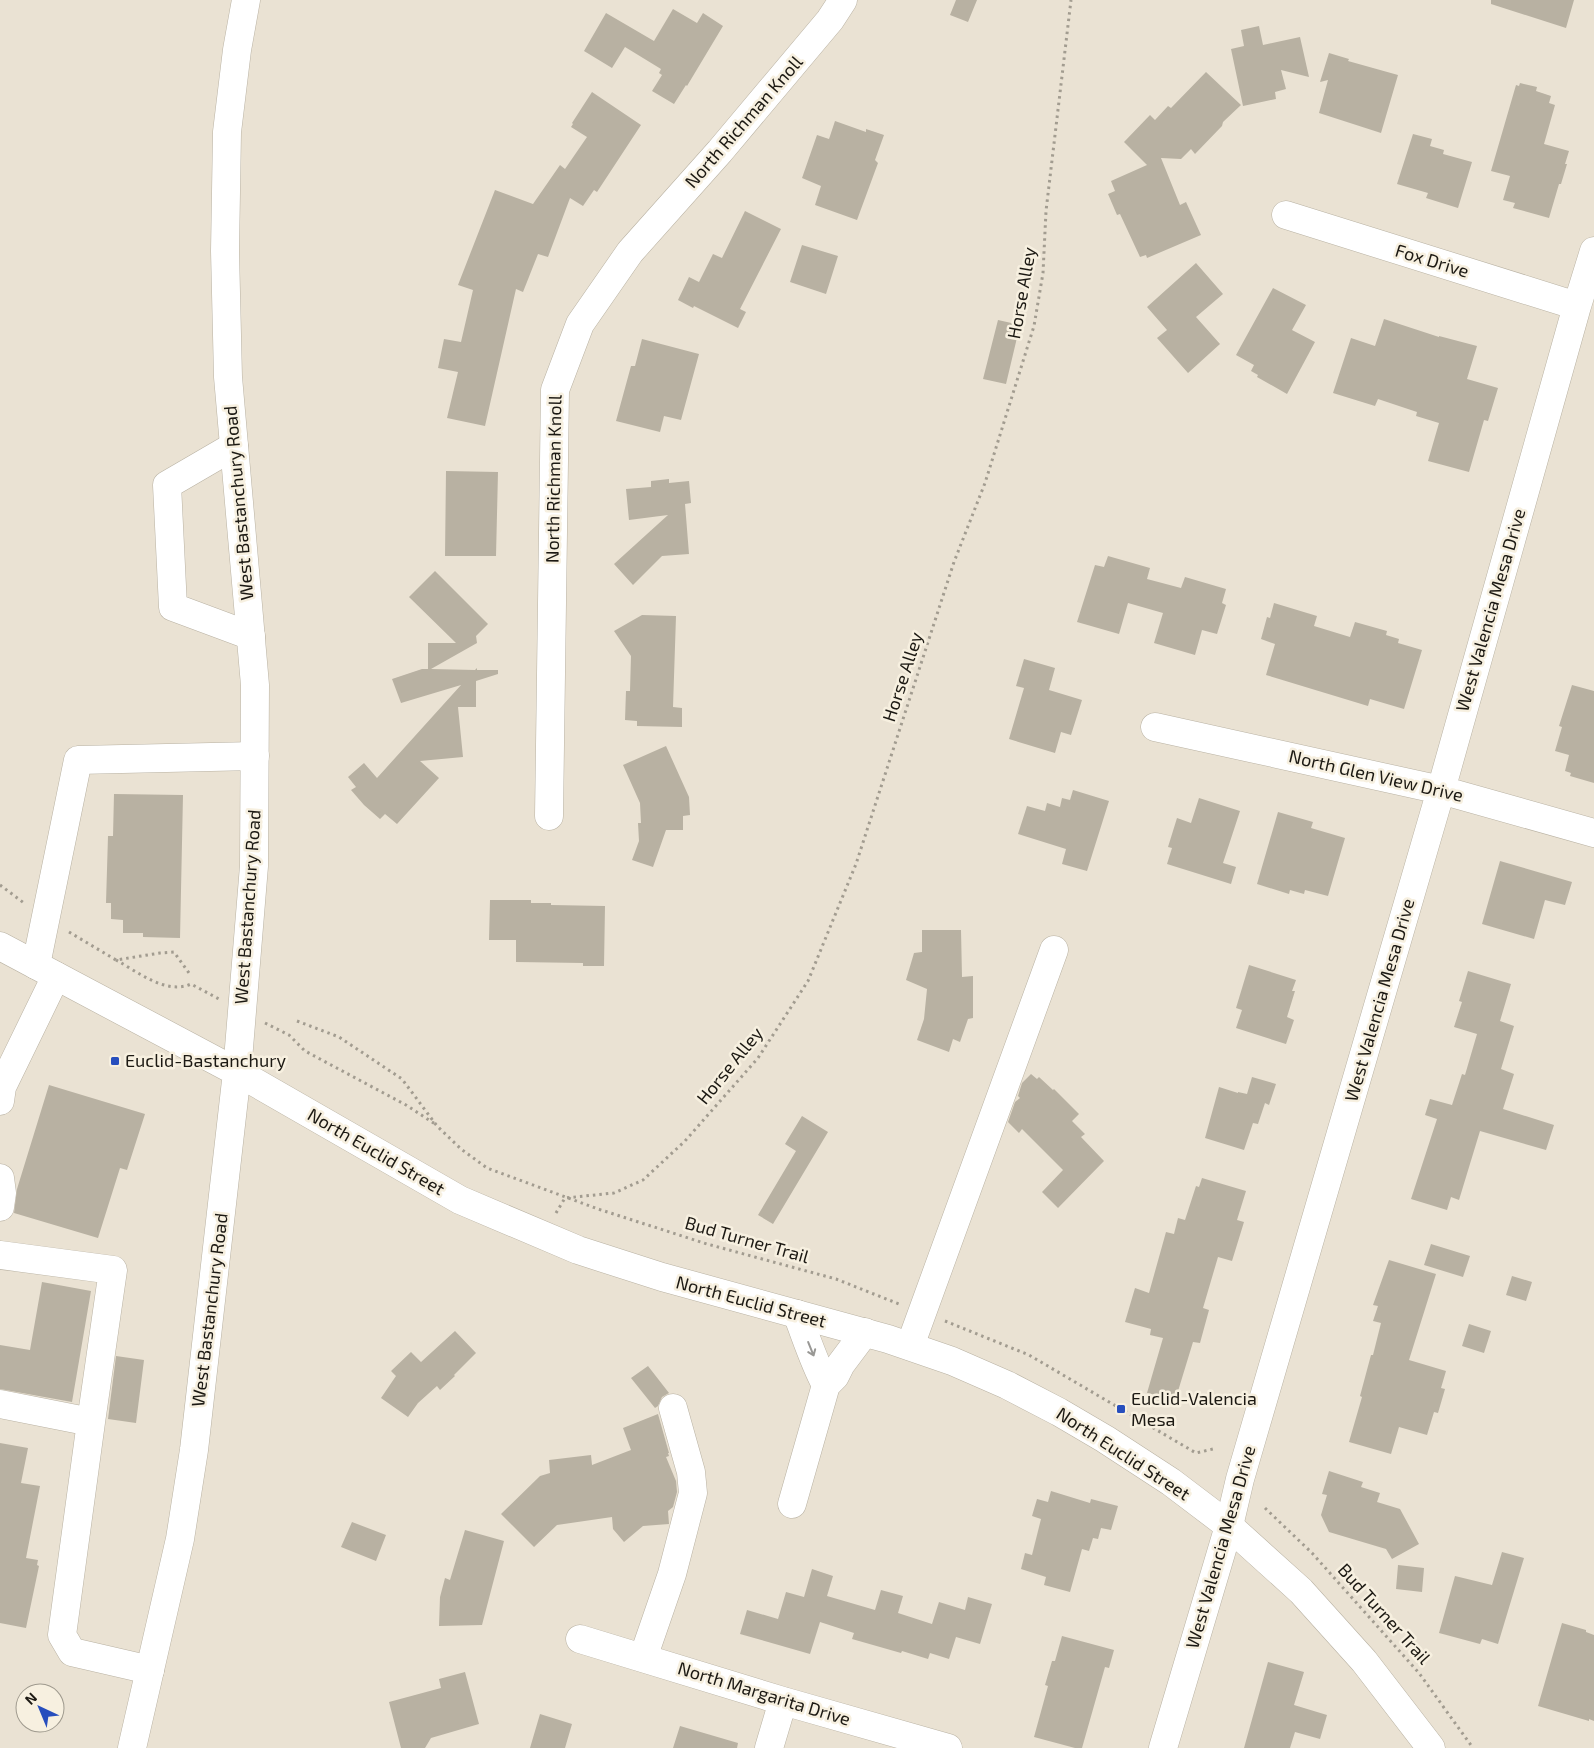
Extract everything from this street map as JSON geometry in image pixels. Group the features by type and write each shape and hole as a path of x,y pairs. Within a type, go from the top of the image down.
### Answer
{"street":[{"name":"West Bastanchury Road","path":"132,1748 180,1539 194,1450 236,1072 254,866 255,686 228,377 225,251 227,132 237,50 246,0"},
{"name":"North Richman Knoll","path":"548,816 555,390 580,324 630,252 720,151 830,20 843,0"},
{"name":"Fox Drive","path":"1286,215 1577,306"},
{"name":"West Valencia Mesa Drive","path":"1163,1748 1229,1526 1242,1470 1441,790 1594,251"},
{"path":"234,446 167,485 173,607 250,636"},
{"name":"North Glen View Drive","path":"1156,727 1441,790 1594,833"},
{"path":"0,1101 2,1087 46,971 46,919 78,760 255,756"},
{"name":"North Euclid Street","path":"0,946 236,1072 460,1200 578,1250 662,1278 865,1332 910,1346 952,1361 1007,1385 1059,1412 1106,1439 1171,1482 1229,1526 1301,1591 1364,1661 1431,1748"},
{"path":"910,1346 1054,950"},
{"path":"0,1178 2,1193 0,1207"},
{"path":"0,1255 113,1270 62,1635 72,1652 150,1670"},
{"path":"797,1314 815,1357 819,1372 826,1385"},
{"path":"792,1504 826,1385 835,1376 841,1364 865,1332"},
{"path":"0,1404 91,1422"},
{"path":"643,1658 672,1574 693,1492 691,1472 673,1408"},
{"name":"North Margarita Drive","path":"580,1639 783,1701 948,1748"},
{"path":"769,1748 783,1701"}],"path":[{"name":"Horse Alley","path":"565,1198 614,1193 643,1180 685,1141 758,1058 808,981 856,864 954,562 985,484 1034,326 1043,273 1046,210 1071,0"},
{"path":"0,886 46,919 116,960 164,986 182,988 191,984 289,1035 305,1052 406,1105 437,1126"},
{"path":"116,960 174,952 188,973"},
{"name":"Bud Turner Trail","path":"297,1021 338,1037 402,1079 437,1126 461,1149 487,1168 565,1198 707,1244 836,1279 922,1312 1029,1355 1196,1453 1213,1449"},
{"path":"543,1235 565,1198"},
{"name":"Bud Turner Trail","path":"1265,1508 1312,1553 1419,1673 1473,1748"}],"building":[{"path":"956,0 977,0 968,22 950,15"},
{"path":"1491,0 1574,0 1566,28 1491,4"},
{"path":"673,9 697,23 703,13 723,26 674,104 652,91 662,75 659,73 661,69 625,47 612,68 584,51 606,13 654,41"},
{"path":"1259,26 1263,45 1300,37 1309,77 1281,70 1286,89 1275,92 1276,99 1243,106 1231,49 1244,46 1241,30"},
{"path":"1329,53 1349,59 1348,61 1398,75 1381,133 1319,113 1328,80 1320,82"},
{"path":"1206,72 1241,105 1195,154 1191,149 1181,159 1161,158 1180,205 1186,202 1201,235 1147,258 1146,255 1140,257 1120,214 1117,215 1108,194 1115,191 1111,181 1147,165 1124,142 1150,115 1155,120 1168,106 1171,108"},
{"path":"1520,83 1537,87 1536,91 1551,96 1549,103 1555,105 1544,144 1569,151 1565,164 1567,164 1549,218 1513,208 1515,203 1503,200 1510,176 1491,171 1516,85 1519,86"},
{"path":"592,92 641,125 597,192 594,190 583,206 570,198 548,257 538,254 523,292 516,289 485,426 447,418 458,372 438,368 444,339 461,342 473,290 458,285 495,190 533,204 560,165 565,169 587,137 571,127"},
{"path":"835,121 866,132 866,129 884,135 875,160 878,163 857,220 815,205 821,186 802,178 817,135 829,139"},
{"path":"1413,134 1432,139 1430,146 1444,150 1443,154 1472,162 1458,208 1426,198 1428,193 1397,184"},
{"path":"745,211 781,229 740,309 746,312 738,328 678,300 689,277 699,282 713,254 722,258"},
{"path":"802,245 838,256 826,294 790,282"},
{"path":"1196,263 1223,294 1196,317 1220,344 1188,373 1157,338 1167,330 1147,307"},
{"path":"1273,288 1306,305 1292,330 1315,342 1287,394 1257,377 1258,375 1251,371 1254,365 1236,355"},
{"path":"1384,319 1439,337 1477,346 1467,379 1498,388 1488,421 1484,420 1469,472 1428,461 1439,423 1416,416 1417,412 1378,399 1375,406 1333,393 1351,338 1375,346"},
{"path":"998,320 1020,325 1006,384 983,379"},
{"path":"642,339 699,354 681,420 664,416 660,432 616,421 631,366 635,366"},
{"path":"446,471 498,472 496,556 445,556"},
{"path":"669,479 669,483 689,481 691,503 685,504 689,554 662,556 633,585 614,564 668,515 629,520 626,489 651,487 651,481"},
{"path":"1108,556 1150,568 1147,579 1181,588 1185,577 1226,589 1222,603 1226,605 1217,634 1202,630 1195,655 1154,643 1163,613 1128,603 1119,634 1077,622 1095,565 1104,567"},
{"path":"435,571 488,624 476,636 477,643 431,669 475,670 477,668 477,670 498,670 498,674 476,681 476,707 458,707 463,757 420,761 439,778 397,824 385,814 380,819 364,805 351,790 356,787 348,777 364,763 377,778 461,685 401,703 392,679 422,669 428,669 428,643 456,643 409,597"},
{"path":"1274,603 1317,616 1314,626 1350,637 1355,622 1387,631 1386,635 1399,639 1398,643 1422,650 1404,709 1370,699 1368,706 1266,675 1275,644 1261,639 1267,617 1270,618"},
{"path":"642,615 676,616 673,707 682,708 682,727 637,726 637,721 625,720 626,691 630,691 631,656 614,631"},
{"path":"1024,659 1055,668 1049,690 1082,700 1071,735 1061,732 1055,753 1009,739 1024,688 1016,686"},
{"path":"1572,685 1594,691 1594,783 1570,776 1571,773 1565,771 1569,755 1555,751 1562,727 1559,726"},
{"path":"666,746 689,797 690,815 683,816 683,830 666,830 653,867 632,860 639,841 638,823 641,823 640,803 623,765"},
{"path":"1073,790 1109,801 1087,871 1062,864 1066,849 1018,834 1027,806 1045,811 1047,803 1060,807 1062,798 1070,800"},
{"path":"114,794 183,795 180,938 143,937 143,933 123,933 123,920 111,919 111,903 106,903 108,836 113,836"},
{"path":"1199,798 1240,811 1223,863 1236,867 1231,884 1167,864 1172,848 1168,847 1177,818 1191,823"},
{"path":"1278,812 1313,822 1311,828 1345,838 1328,896 1305,890 1304,894 1290,890 1289,894 1257,884"},
{"path":"1500,861 1572,882 1565,905 1545,900 1534,939 1482,924"},
{"path":"490,900 531,900 531,903 551,903 551,905 605,906 604,966 583,966 583,963 516,962 516,940 489,940"},
{"path":"922,930 961,930 962,977 973,976 973,1018 968,1019 960,1042 953,1039 949,1052 917,1040 924,1019 927,989 906,980 914,953 922,952"},
{"path":"1249,965 1296,980 1292,991 1295,991 1287,1017 1294,1020 1286,1044 1236,1028 1242,1010 1236,1008"},
{"path":"1468,971 1511,984 1500,1021 1514,1026 1501,1069 1514,1074 1503,1109 1554,1125 1546,1150 1480,1131 1459,1200 1451,1197 1447,1210 1411,1199 1437,1119 1425,1115 1430,1099 1452,1105 1462,1074 1465,1075 1477,1034 1454,1027 1462,1002 1459,1001"},
{"path":"1031,1074 1037,1079 1039,1077 1054,1089 1079,1114 1072,1121 1085,1134 1081,1137 1104,1161 1058,1208 1042,1192 1063,1170 1022,1129 1019,1133 1008,1122 1015,1102 1020,1098 1018,1096 1022,1083"},
{"path":"1252,1077 1276,1084 1269,1105 1265,1103 1258,1124 1253,1123 1244,1150 1205,1138 1219,1087 1247,1094"},
{"path":"49,1085 145,1114 127,1170 120,1168 98,1238 14,1213 17,1189"},
{"path":"802,1116 828,1132 773,1224 758,1215 796,1151 785,1144"},
{"path":"1202,1178 1246,1191 1237,1220 1244,1222 1232,1261 1218,1257 1203,1308 1209,1310 1200,1343 1193,1342 1175,1401 1147,1393 1163,1338 1150,1335 1151,1329 1125,1322 1135,1288 1149,1293 1166,1232 1174,1234 1178,1218 1185,1220 1196,1186 1199,1187"},
{"path":"1431,1244 1470,1256 1463,1277 1424,1265"},
{"path":"1389,1260 1436,1274 1409,1360 1446,1371 1441,1388 1445,1389 1438,1413 1434,1412 1427,1435 1399,1427 1391,1454 1349,1442 1381,1323 1373,1321 1378,1306 1373,1305"},
{"path":"1512,1276 1532,1282 1526,1301 1506,1295"},
{"path":"42,1282 91,1291 72,1402 0,1389 0,1345 30,1350"},
{"path":"1469,1324 1491,1331 1484,1353 1462,1346"},
{"path":"455,1331 476,1353 440,1390 437,1386 418,1403 408,1417 381,1398 396,1376 391,1371 411,1352 421,1362"},
{"path":"116,1356 144,1360 136,1423 108,1419"},
{"path":"648,1366 669,1393 662,1397 655,1408 631,1378"},
{"path":"658,1414 669,1453 669,1456 666,1457 676,1481 677,1492 673,1507 668,1511 669,1524 643,1526 624,1542 613,1529 612,1517 557,1525 534,1547 501,1514 540,1476 550,1473 549,1460 591,1455 592,1465 631,1450 623,1428"},
{"path":"0,1443 28,1448 21,1483 40,1486 26,1558 38,1560 37,1565 39,1566 26,1628 0,1623"},
{"path":"1329,1471 1363,1482 1361,1487 1380,1493 1377,1502 1400,1509 1419,1544 1392,1559 1386,1549 1329,1532 1321,1515 1327,1495 1322,1494"},
{"path":"1051,1491 1090,1503 1091,1499 1118,1506 1111,1530 1101,1528 1098,1539 1093,1538 1089,1551 1082,1549 1070,1592 1044,1585 1046,1577 1021,1569 1025,1553 1032,1555 1041,1519 1032,1516 1037,1499 1048,1502"},
{"path":"352,1522 386,1535 376,1561 341,1547"},
{"path":"465,1530 504,1541 482,1625 439,1626 440,1597 445,1578 450,1580"},
{"path":"1502,1552 1524,1558 1498,1644 1482,1639 1480,1644 1439,1633 1455,1576 1492,1585"},
{"path":"1398,1565 1424,1568 1422,1592 1396,1589"},
{"path":"812,1569 833,1576 827,1596 875,1610 881,1590 903,1596 898,1613 932,1624 939,1602 965,1610 968,1597 992,1604 980,1644 956,1637 949,1659 930,1653 928,1659 852,1639 854,1633 820,1622 810,1654 740,1634 747,1610 778,1619 786,1592 804,1597"},
{"path":"1562,1623 1586,1630 1586,1632 1594,1635 1594,1721 1538,1706"},
{"path":"1062,1636 1114,1650 1109,1668 1105,1667 1082,1748 1075,1748 1034,1737 1048,1686 1045,1685 1052,1661 1055,1661"},
{"path":"1268,1662 1304,1672 1294,1705 1327,1715 1320,1739 1295,1732 1290,1748 1244,1748"},
{"path":"465,1672 479,1724 431,1738 425,1748 401,1748 389,1702 441,1688 439,1679"},
{"path":"540,1714 572,1724 565,1748 530,1748"},
{"path":"680,1726 738,1743 737,1748 673,1748"}],"place":[{"name":"Euclid-Bastanchury","path":"115,1061"},
{"name":"Euclid-Valencia Mesa","path":"1121,1409"}]}
